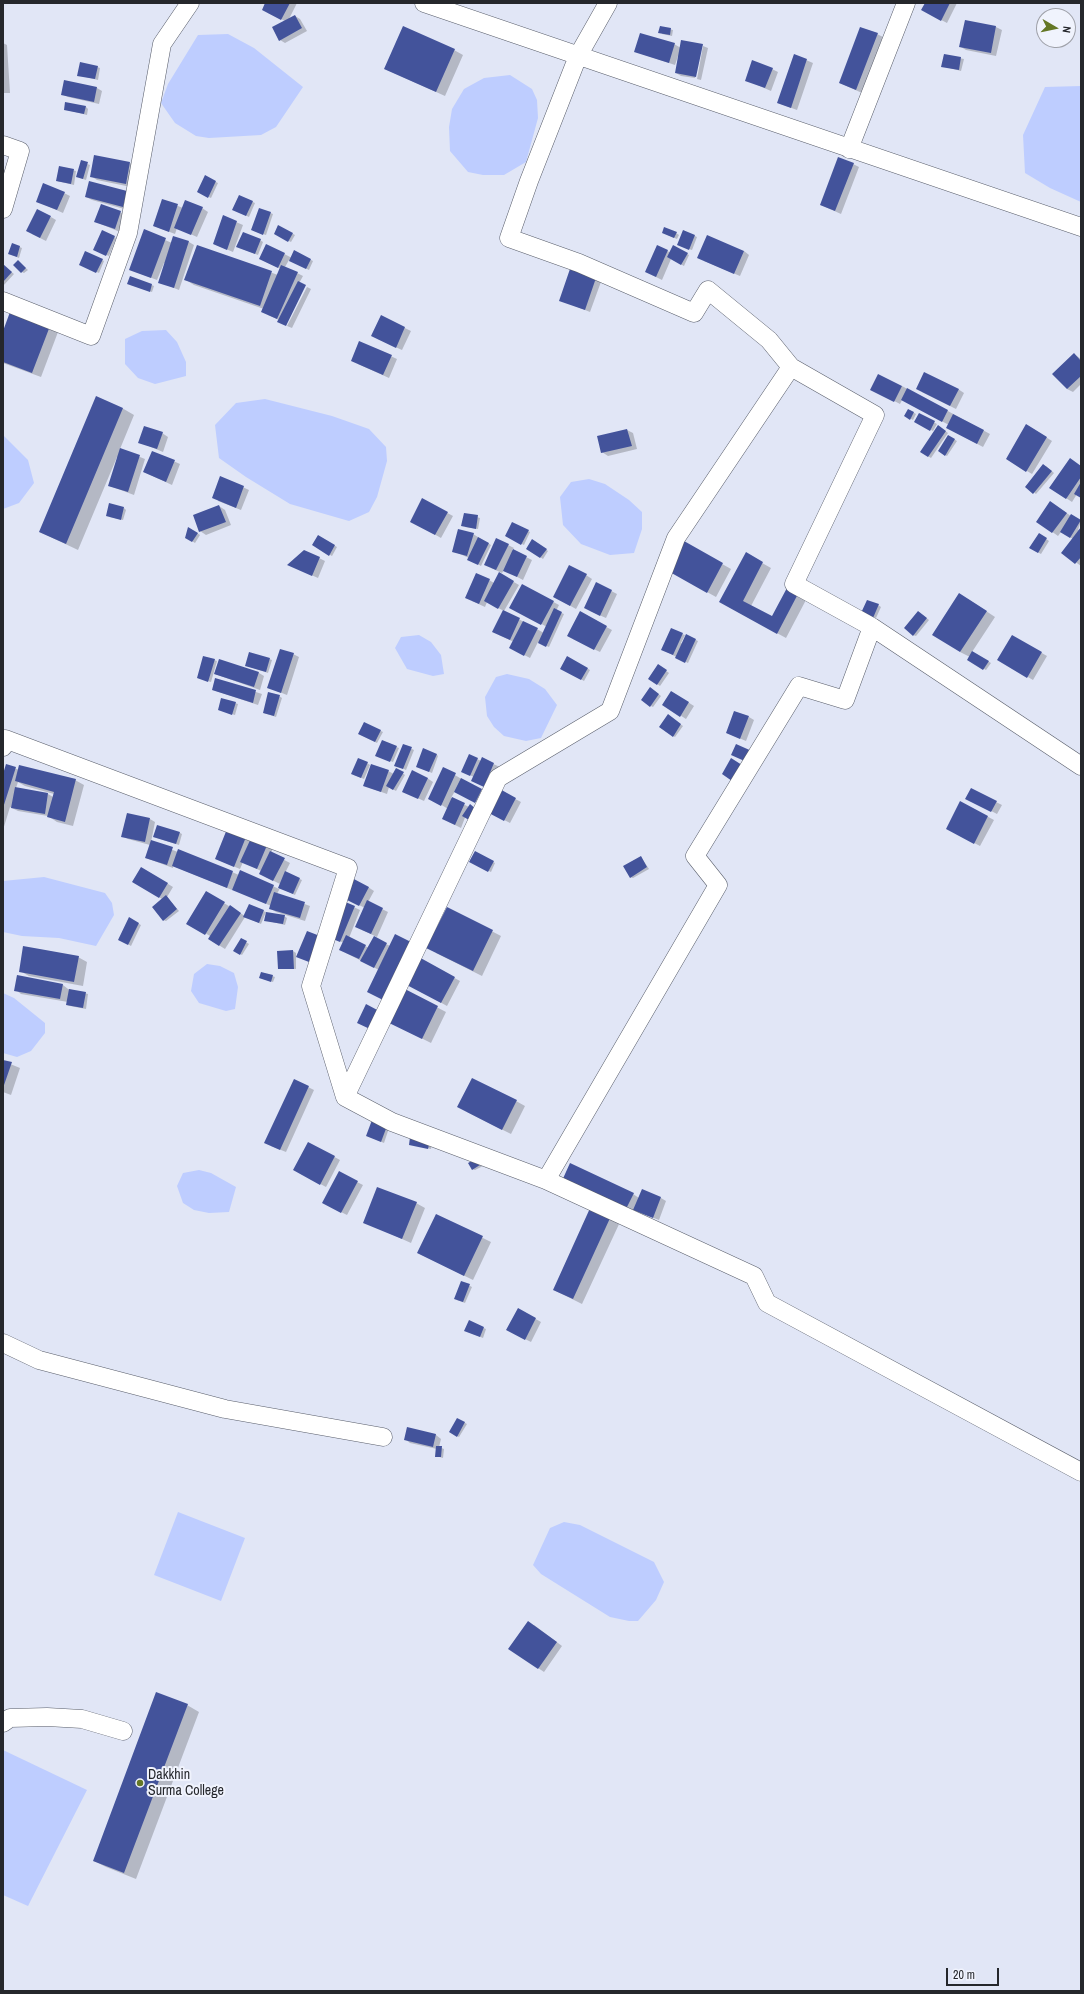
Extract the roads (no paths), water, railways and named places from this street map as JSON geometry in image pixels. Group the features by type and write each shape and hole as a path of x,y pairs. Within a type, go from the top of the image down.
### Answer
{"street":[{"path":"3,301 91,336 128,233 162,44 190,3"},
{"path":"424,3 1081,227"},
{"path":"608,3 578,56 529,181 509,238 579,263 694,313 708,290 768,340 791,367 875,415 794,584 872,627 1081,766"},
{"path":"849,149 906,3"},
{"path":"3,145 20,151 3,209"},
{"path":"345,1097 498,778 610,711 676,538 791,367"},
{"path":"546,1180 718,885 695,856 799,686 845,700 872,627"},
{"path":"3,747 5,738 348,868 311,986 345,1097 392,1122 546,1180 754,1276 767,1303 1081,1472"},
{"path":"3,1343 39,1360 225,1409 383,1437"},
{"path":"3,1723 10,1718 47,1717 75,1719 123,1731"}],"water":[{"path":"228,34 254,48 303,87 276,127 261,135 209,138 196,136 175,123 161,103 168,84 198,35"},
{"path":"510,75 532,89 537,100 538,118 526,162 504,175 483,175 468,172 450,151 449,127 452,109 464,89 484,78"},
{"path":"1081,86 1081,202 1050,188 1025,173 1023,135 1045,87"},
{"path":"166,330 177,342 186,362 186,376 155,384 138,378 125,364 125,339 142,331"},
{"path":"265,399 332,416 369,429 386,447 387,461 377,497 369,512 349,521 290,504 246,477 219,458 215,425 236,403"},
{"path":"3,435 28,460 34,483 19,503 3,509"},
{"path":"589,479 605,484 629,500 642,512 642,529 634,553 610,555 581,544 563,525 560,497 571,482"},
{"path":"419,635 431,642 441,655 444,674 433,676 407,669 395,648 401,637"},
{"path":"507,674 529,679 545,689 557,705 541,738 526,741 504,736 494,727 487,716 485,697 496,677"},
{"path":"44,877 105,893 112,903 114,915 96,946 59,938 22,936 3,932 3,881"},
{"path":"207,964 220,966 234,973 238,987 235,1009 226,1011 199,1003 191,991 194,974"},
{"path":"3,993 14,998 45,1023 45,1033 31,1051 17,1057 3,1053"},
{"path":"199,1170 211,1173 236,1187 229,1212 209,1213 194,1210 183,1203 177,1186 183,1173"},
{"path":"178,1512 245,1538 221,1601 154,1575"},
{"path":"564,1522 580,1525 654,1562 664,1582 656,1600 638,1621 629,1621 610,1617 541,1574 533,1565 550,1528"},
{"path":"3,1750 87,1790 28,1906 3,1895"}],"place":[{"name":"Dakkhin Surma College","path":"140,1783"}]}
